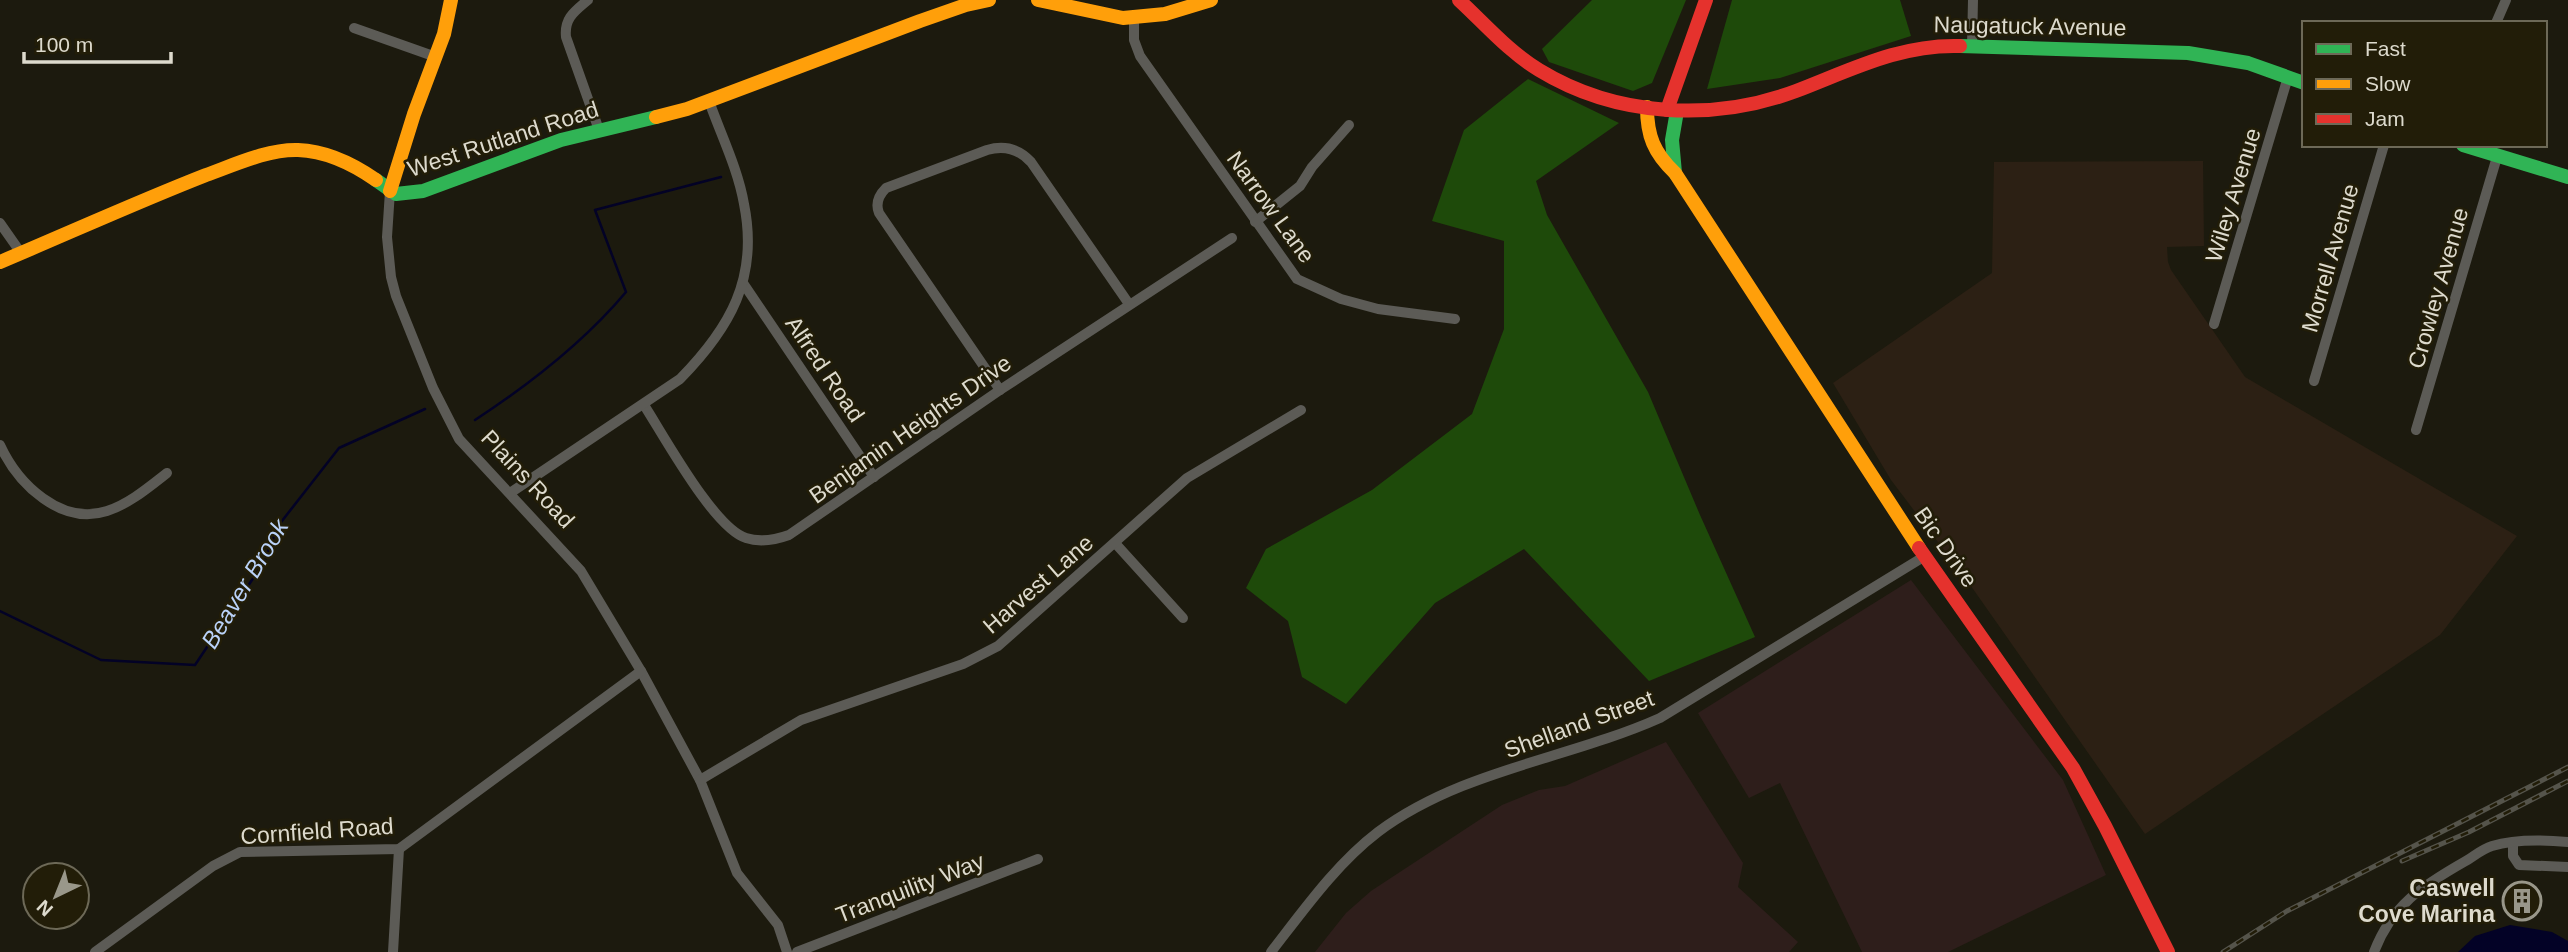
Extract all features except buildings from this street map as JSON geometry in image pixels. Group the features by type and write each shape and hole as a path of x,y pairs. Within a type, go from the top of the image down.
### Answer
{"main road":[{"name":"Plains Road","path":"390,191 414,114 444,34 451,0"},
{"name":"West Rutland Road","path":"0,262 184,184 236,164 278,152 298,150 331,156 358,167 390,191 403,195 423,191 561,140 709,102 920,21 989,0"},
{"path":"1038,0 1102,15 1134,18 1168,14 1211,0"},
{"name":"Naugatuck Avenue","path":"1459,0 1513,51 1552,78 1589,93 1672,111 1726,108 1773,99 1916,47 1972,46 2188,53 2248,63 2302,82"},
{"name":"Bic Drive","path":"1675,173 1672,111 1706,0"},
{"name":"Bic Drive","path":"1647,107 1649,140 1662,161 1675,173 1925,556 2073,768 2168,952"},
{"path":"2469,147 2568,177"}],"street":[{"path":"588,0 569,17 565,29 599,130"},
{"path":"1972,46 1973,0"},
{"path":"2498,21 2506,0"},
{"name":"Narrow Lane","path":"1134,18 1134,40 1140,56 1297,279 1341,299 1378,309 1455,319"},
{"path":"354,28 436,57"},
{"name":"Wiley Avenue","path":"2214,324 2288,77"},
{"path":"510,493 680,379 702,357 732,314 743,284 748,255 744,202 709,102"},
{"path":"1255,222 1300,186 1312,167 1349,125"},
{"path":"1000,390 879,213 876,207 878,199 886,188 987,150 1000,147 1014,150 1031,162 1129,304"},
{"name":"Morrell Avenue","path":"2314,381 2383,147"},
{"name":"Crowley Avenue","path":"2417,429 2497,157"},
{"name":"Plains Road","path":"390,191 387,237 396,296 449,423 459,439 581,571 641,671 700,780 737,873 778,925 787,952"},
{"path":"0,223 22,253"},
{"name":"Benjamin Heights Drive","path":"644,405 712,510 727,526 744,538 774,540 789,535 1000,390 1232,238"},
{"name":"Alfred Road","path":"743,284 874,477"},
{"name":"Harvest Lane","path":"700,780 801,720 963,664 998,646 1187,478 1301,410"},
{"path":"0,445 12,467 34,490 62,509 78,514 98,513 119,506 167,473"},
{"path":"1115,543 1183,618"},
{"name":"Shelland Street","path":"1271,952 1349,860 1376,834 1410,811 1452,790 1630,731 1660,718 1925,556"},
{"name":"Cornfield Road","path":"95,952 213,866 240,852 399,849 641,671"},
{"path":"2374,952 2391,918 2424,885 2492,846 2528,841 2568,842"},
{"path":"2512,843 2513,856 2519,864 2568,867"},
{"path":"393,952 399,849"},
{"name":"Tranquility Way","path":"797,952 1038,859"}],"shaded area":[{"path":"2203,161 2204,246 2167,247 2168,262 2245,377 2517,536 2440,635 2145,834 1966,579 1891,480 1833,383 1992,273 1994,162"},
{"path":"1911,580 2063,780 2106,875 1948,952 1862,952 1780,783 1749,798 1698,713"},
{"path":"1666,742 1743,863 1738,887 1798,942 1789,952 1315,952 1346,913 1371,891 1502,805 1539,790 1565,786"}],"green space":[{"path":"1592,0 1686,0 1652,83 1633,91 1549,62 1542,49"},
{"path":"1732,0 1900,0 1911,36 1780,78 1707,89"},
{"path":"1528,79 1619,123 1536,181 1547,215 1648,392 1755,637 1649,681 1524,549 1435,603 1346,704 1302,677 1288,621 1246,588 1266,549 1372,490 1472,414 1504,329 1504,241 1432,221 1464,130"}],"water":[{"path":"2510,925 2552,932 2568,941 2568,952 2458,952 2475,936"}],"waterway":[{"name":"Beaver Brook","path":"475,420 555,361 592,328 626,292 595,210 721,177"},
{"name":"Beaver Brook","path":"0,611 101,660 195,665 264,562 278,526 339,448 425,409"}],"railway":[{"path":"2223,952 2287,911 2568,767"},
{"path":"2402,861 2469,832 2568,781"}],"traffic: fast":[{"path":"1960,46 2188,53 2248,63 2302,82"},
{"path":"1675,173 1672,140 1677,111"},
{"path":"376,180 396,194 423,191 561,140 656,117"},
{"path":"2470,147 2568,177"}],"traffic: slow":[{"path":"390,191 414,114 444,34 451,0"},
{"path":"656,117 687,109 920,21 989,0"},
{"path":"1038,0 1123,18 1165,14 1211,0"},
{"path":"1647,107 1648,127 1657,151 1675,173 1919,548"},
{"path":"0,262 180,185 275,152 298,150 319,153 349,164 376,180"}],"traffic: jam":[{"path":"1459,0 1507,46 1539,70 1569,86 1600,97 1665,110 1699,110 1764,101 1896,54 1938,46 1960,46"},
{"path":"1667,110 1706,0"},
{"path":"1919,548 2073,768 2168,952"}],"place":[{"name":"Caswell Cove Marina","path":"2522,901"}]}
